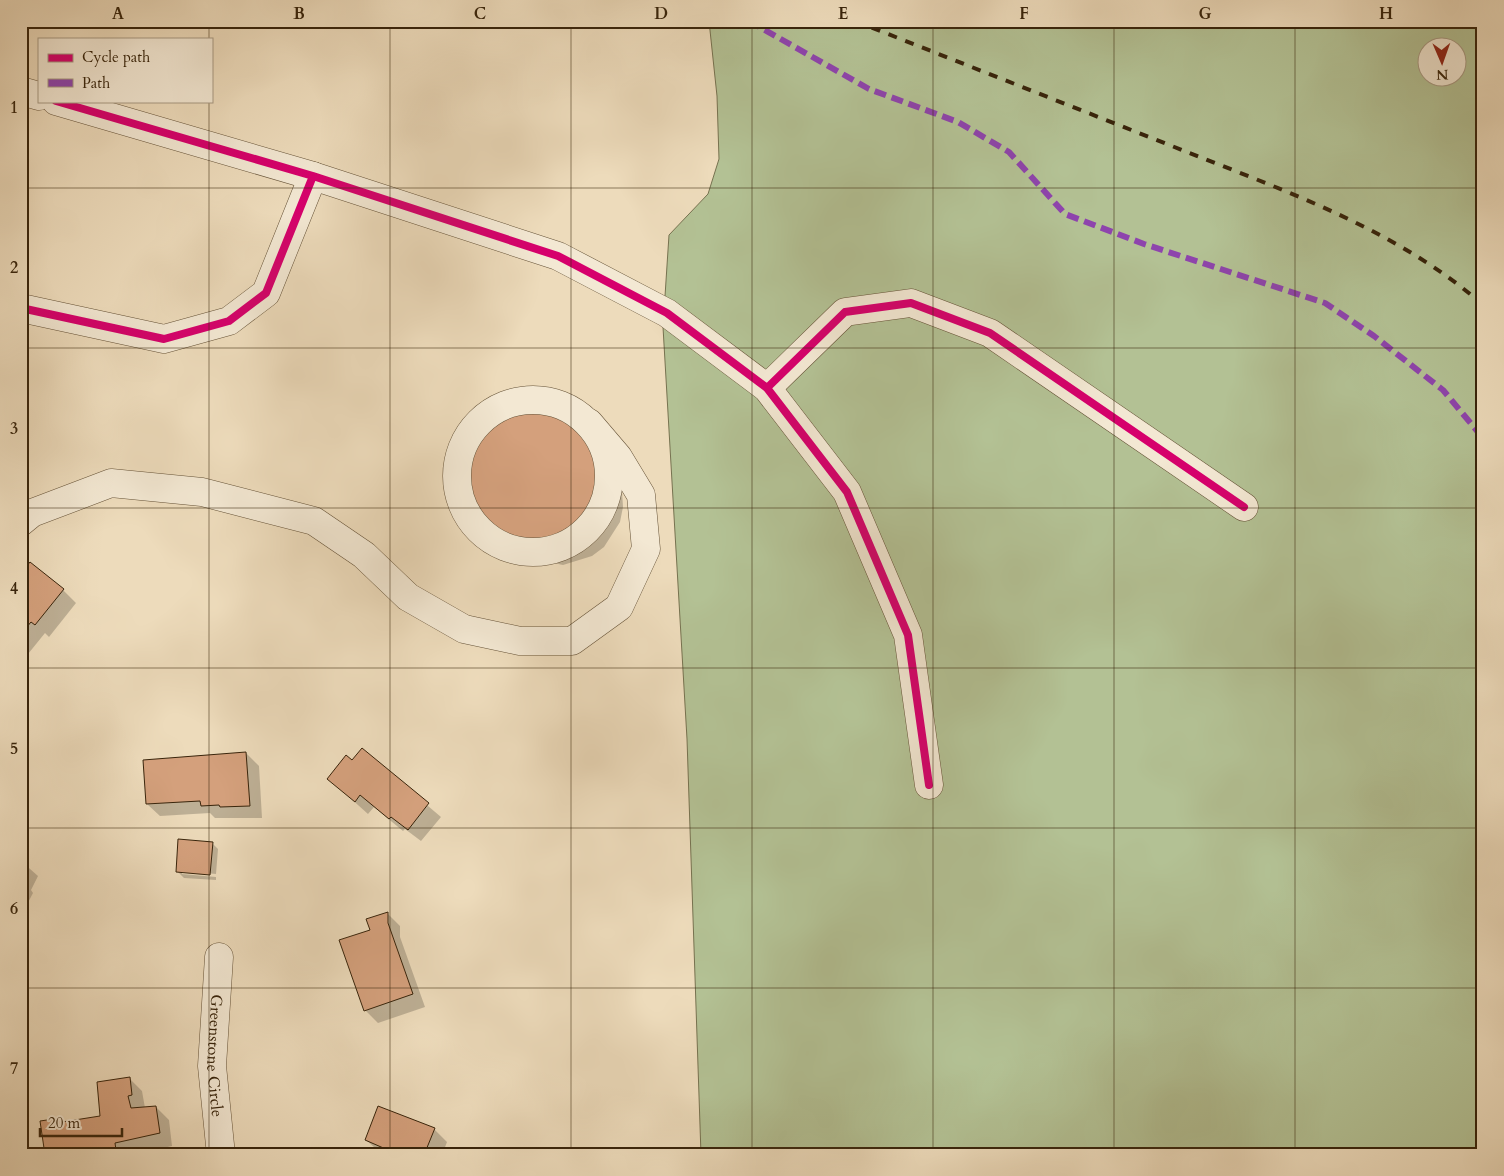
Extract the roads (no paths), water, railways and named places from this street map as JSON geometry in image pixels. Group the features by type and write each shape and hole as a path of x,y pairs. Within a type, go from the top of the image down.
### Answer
{"street":[{"path":"21,91 38,96"},
{"path":"59,102 313,176 558,256 667,313 768,388 847,492 908,635 929,786"},
{"path":"21,308 164,339 229,321 266,293 313,176"},
{"path":"768,388 845,312 911,303 990,333 1244,507"},
{"path":"21,522 32,513 111,483 202,492 314,521 364,555 408,597 464,629 520,641 572,641 619,608 646,549 641,496 618,457 589,423 568,408 542,400 516,401 491,412 472,429 460,453 456,479 462,505 476,527 497,543 520,551 544,552 567,544 586,531 601,512 608,490 609,466 602,443 589,423"},
{"name":"Greenstone Circle","path":"219,957 212,1066 221,1155"}],"railway":[{"path":"855,21 1300,197 1378,234 1415,255 1450,278 1483,305"}]}
